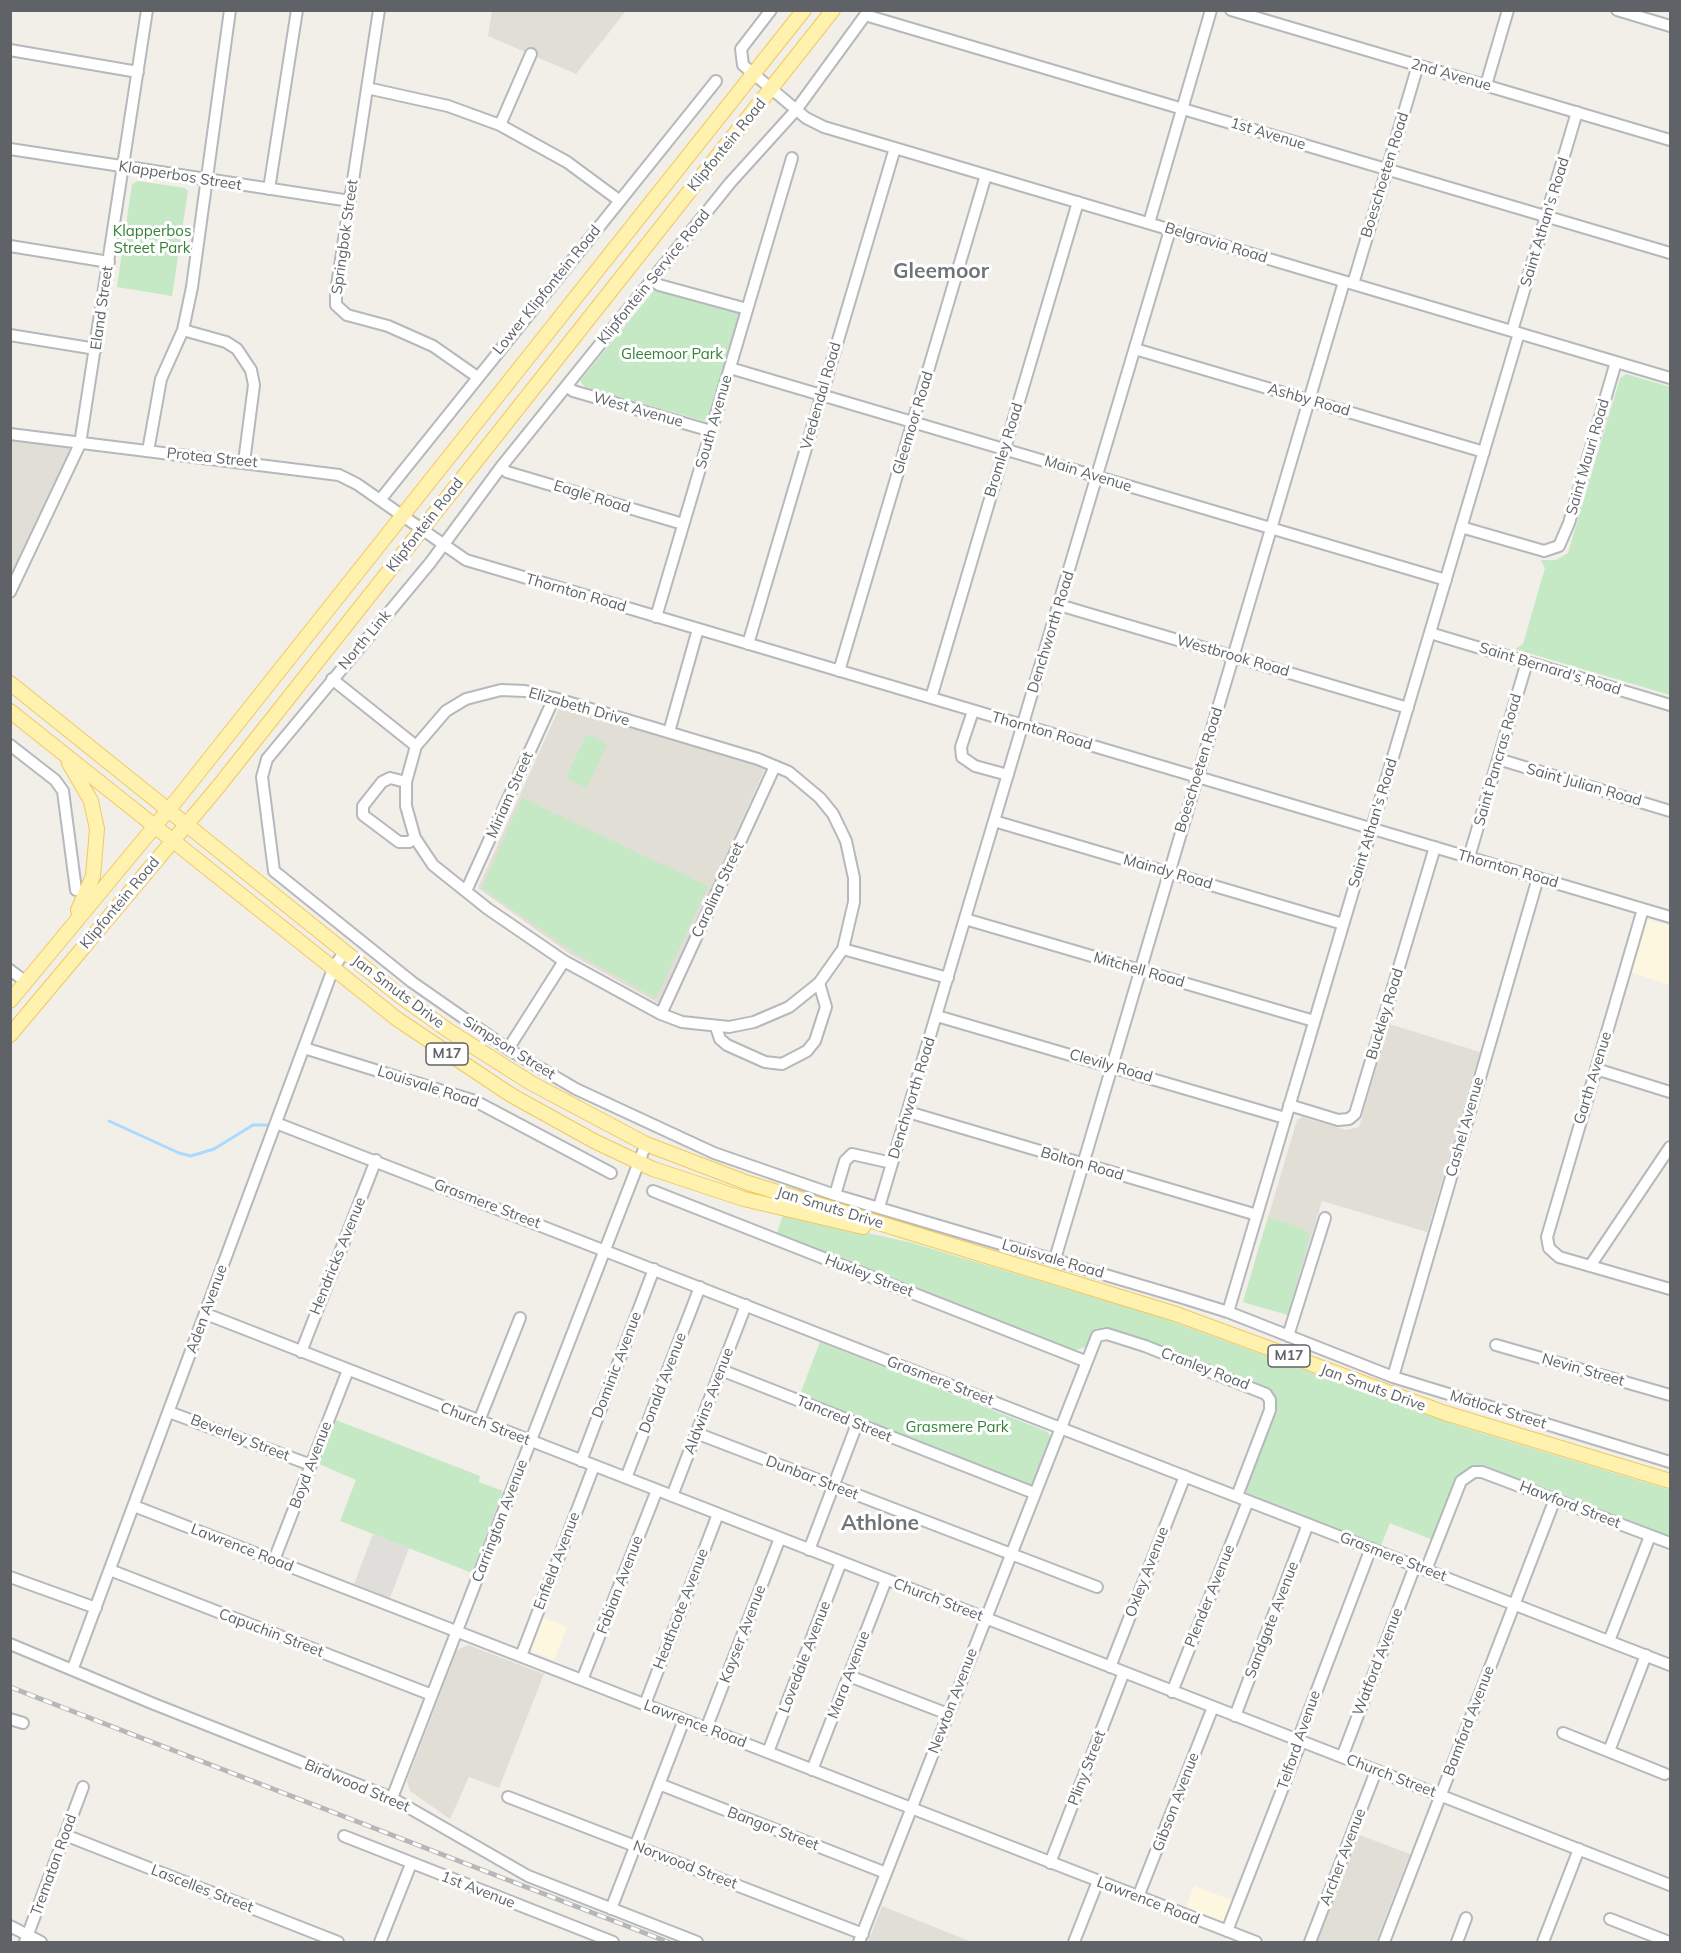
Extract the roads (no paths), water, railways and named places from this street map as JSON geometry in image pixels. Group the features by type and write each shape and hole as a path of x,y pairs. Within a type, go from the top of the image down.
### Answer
{"main road":[{"name":"Klipfontein Road","path":"10,1001 169,809 804,10"},
{"name":"Klipfontein Road","path":"14,1031 188,824 833,10"},
{"name":"Jan Smuts Drive","path":"10,683 400,996 489,1058 573,1107 646,1144 748,1183 895,1227 907,1234 1176,1314 1435,1410 1671,1481"},
{"name":"Jan Smuts Drive","path":"10,711 397,1019 484,1079 558,1122 638,1163 744,1199 892,1234 907,1234"},
{"path":"58,749 91,801 98,829 93,876 71,926"}],"street":[{"name":"Eland Street","path":"10,592 80,444 147,10"},
{"path":"148,451 161,379 183,330 230,10"},
{"path":"269,189 297,10"},
{"name":"Springbok Street","path":"379,10 336,292 338,309 347,315 409,334 433,346 476,376"},
{"path":"753,75 743,65 741,49 771,10"},
{"path":"1149,224 1211,10"},
{"name":"2nd Avenue","path":"1231,10 1671,140"},
{"path":"1486,85 1508,10"},
{"path":"1617,10 1671,26"},
{"name":"1st Avenue","path":"867,13 1182,109 1671,253"},
{"name":"Klipfontein Service Road","path":"443,546 501,467 652,280 742,169 796,110 867,13"},
{"path":"10,50 138,72"},
{"path":"500,125 531,54"},
{"name":"Boeschoeten Road","path":"1055,1259 1309,400 1387,170 1418,65"},
{"name":"Belgravia Road","path":"753,75 796,110 824,127 1671,378"},
{"name":"Lower Klipfontein Road","path":"380,500 476,376 716,81"},
{"path":"367,88 426,100 500,125 567,162 620,201"},
{"name":"Saint Athan's Road","path":"1228,1312 1484,452 1546,216 1577,112"},
{"name":"Vredendal Road","path":"748,644 895,148"},
{"name":"Klapperbos Street","path":"10,149 350,201"},
{"name":"South Avenue","path":"656,616 792,158"},
{"name":"Gleemoor Road","path":"839,671 986,175"},
{"name":"Bromley Road","path":"931,698 1078,202"},
{"name":"Denchworth Road","path":"879,1207 1170,230"},
{"path":"10,246 109,262"},
{"path":"652,280 659,285 747,309"},
{"path":"183,330 226,342 237,350 251,370 254,385 244,462"},
{"path":"10,335 96,349"},
{"name":"Ashby Road","path":"1135,349 1484,452"},
{"name":"Saint Mauri Road","path":"1461,527 1538,549 1554,549 1562,541 1616,362"},
{"name":"Main Avenue","path":"730,368 1446,580"},
{"name":"West Avenue","path":"567,386 573,391 711,431"},
{"name":"Protea Street","path":"10,434 339,475 380,500 421,530"},
{"name":"Eagle Road","path":"501,467 507,472 683,524"},
{"name":"Thornton Road","path":"421,530 466,560 1671,917"},
{"name":"North Link","path":"416,746 332,679 443,546"},
{"name":"Westbrook Road","path":"1059,605 1408,708"},
{"path":"669,732 698,629"},
{"name":"Saint Bernard's Road","path":"1430,633 1671,705"},
{"name":"Saint Pancras Road","path":"1469,857 1527,662"},
{"name":"Simpson Street","path":"332,679 263,767 273,868 281,878 412,982 508,1049 576,1089 664,1132 746,1166 879,1207"},
{"name":"Elizabeth Drive","path":"514,690 554,698 775,766 789,772 820,798 833,814 846,841 854,878 854,902 843,949 819,983 799,1000 777,1013 742,1025 716,1027 694,1025 661,1014 564,961 433,865 416,838 406,806 406,782 416,746 446,711 475,696 514,690"},
{"name":"Miriam Street","path":"466,891 554,698"},
{"path":"973,711 961,747 962,757 975,765 1008,775"},
{"path":"10,745 55,780 63,791 76,890"},
{"name":"Saint Julian Road","path":"1498,759 1671,811"},
{"name":"Carolina Street","path":"661,1014 775,766"},
{"path":"406,782 390,778 381,782 363,806 363,815 399,842 416,838"},
{"name":"Maindy Road","path":"994,821 1343,924"},
{"name":"Buckley Road","path":"1289,1105 1338,1120 1349,1119 1355,1114 1435,847"},
{"name":"Cashel Avenue","path":"1392,1377 1538,878"},
{"name":"Garth Avenue","path":"1590,1266 1559,1257 1549,1248 1547,1232 1643,909"},
{"name":"Mitchell Road","path":"965,919 1314,1021"},
{"path":"843,949 948,978"},
{"name":"Aden Avenue","path":"73,1668 333,969 344,951"},
{"path":"508,1049 564,961"},
{"path":"10,969 26,982"},
{"path":"716,1027 720,1039 727,1045 765,1062 782,1064 807,1051 815,1041 826,1007 819,983"},
{"name":"Clevily Road","path":"937,1016 1285,1118"},
{"name":"Louisvale Road","path":"304,1048 476,1101 611,1173"},
{"path":"1596,1069 1671,1092"},
{"name":"Bolton Road","path":"908,1112 1257,1215"},
{"name":"Grasmere Street","path":"276,1123 1671,1665"},
{"name":"Carrington Avenue","path":"392,1798 646,1144"},
{"path":"1671,1147 1666,1151 1590,1266 1671,1289"},
{"path":"835,1195 845,1161 852,1154 892,1163"},
{"name":"Hendricks Avenue","path":"301,1352 376,1160"},
{"name":"Huxley Street","path":"653,1191 1085,1361"},
{"name":"Louisvale Road","path":"879,1207 1228,1312"},
{"path":"1288,1336 1325,1218"},
{"name":"Dominic Avenue","path":"581,1461 654,1269"},
{"name":"Donald Avenue","path":"626,1479 700,1287"},
{"name":"Aldwins Avenue","path":"672,1496 746,1305"},
{"name":"Matlock Street","path":"1228,1312 1392,1377 1671,1462"},
{"name":"Church Street","path":"206,1314 1671,1885"},
{"path":"479,1421 520,1318"},
{"name":"Newton Avenue","path":"861,1938 1085,1361 1094,1339 1107,1334"},
{"name":"Cranley Road","path":"1107,1334 1259,1390 1269,1397 1270,1410 1237,1497"},
{"name":"Nevin Street","path":"1496,1345 1671,1395"},
{"name":"Boyd Avenue","path":"274,1560 348,1370"},
{"name":"Tancred Street","path":"721,1370 1034,1493"},
{"name":"Beverley Street","path":"169,1412 311,1465"},
{"path":"809,1550 857,1424"},
{"name":"Dunbar Street","path":"696,1433 1097,1587"},
{"name":"Enfield Avenue","path":"521,1656 594,1466"},
{"name":"Hawford Street","path":"1469,1473 1482,1472 1671,1543"},
{"name":"Watford Avenue","path":"1341,1757 1421,1568 1461,1481 1469,1473"},
{"name":"Oxley Avenue","path":"1110,1667 1185,1476"},
{"name":"Fabian Avenue","path":"582,1680 657,1491"},
{"name":"Bamford Avenue","path":"1384,1942 1554,1499"},
{"name":"Plender Avenue","path":"1172,1692 1248,1501"},
{"name":"Lawrence Road","path":"134,1506 1256,1942"},
{"name":"Heathcote Avenue","path":"645,1704 718,1514"},
{"name":"Sandgate Avenue","path":"1235,1716 1308,1524"},
{"path":"1609,1641 1650,1536"},
{"name":"Kayser Avenue","path":"706,1729 780,1538"},
{"name":"Telford Avenue","path":"1227,1931 1371,1548"},
{"name":"Lovedale Avenue","path":"768,1752 842,1562"},
{"name":"Capuchin Street","path":"110,1570 432,1695"},
{"path":"10,1577 96,1608"},
{"name":"Mara Avenue","path":"812,1770 886,1580"},
{"name":"Birdwood Street","path":"10,1644 73,1668 154,1704 392,1798 528,1876 697,1942"},
{"path":"1609,1751 1646,1655"},
{"name":"Pliny Street","path":"1050,1863 1124,1672"},
{"path":"849,1676 948,1714"},
{"name":"Gibson Avenue","path":"1138,1897 1213,1707"},
{"path":"10,1719 23,1723"},
{"path":"611,1909 684,1720"},
{"path":"1563,1733 1665,1774"},
{"name":"Archer Avenue","path":"1310,1942 1376,1771"},
{"name":"Bangor Street","path":"659,1784 886,1873"},
{"name":"Trematon Road","path":"26,1940 83,1787"},
{"name":"Norwood Street","path":"508,1797 635,1845 861,1938"},
{"name":"Lascelles Street","path":"65,1835 338,1942"},
{"name":"1st Avenue","path":"344,1836 613,1942"},
{"path":"1543,1942 1579,1849"},
{"path":"380,1942 411,1864"},
{"path":"1074,1942 1098,1881"},
{"path":"1457,1942 1466,1918"},
{"path":"1610,1919 1669,1942"},
{"path":"10,1926 26,1940 41,1942"}],"waterway":[{"path":"109,1121 179,1153 191,1156 214,1149 253,1125 267,1125"}],"railway":[{"path":"10,1687 668,1942"}],"district":[{"name":"Gleemoor","path":"941,272"},
{"name":"Athlone","path":"880,1524"}],"park label":[{"name":"Klapperbos Street Park","path":"152,240"},
{"name":"Gleemoor Park","path":"672,354"},
{"name":"Grasmere Park","path":"957,1427"}]}
